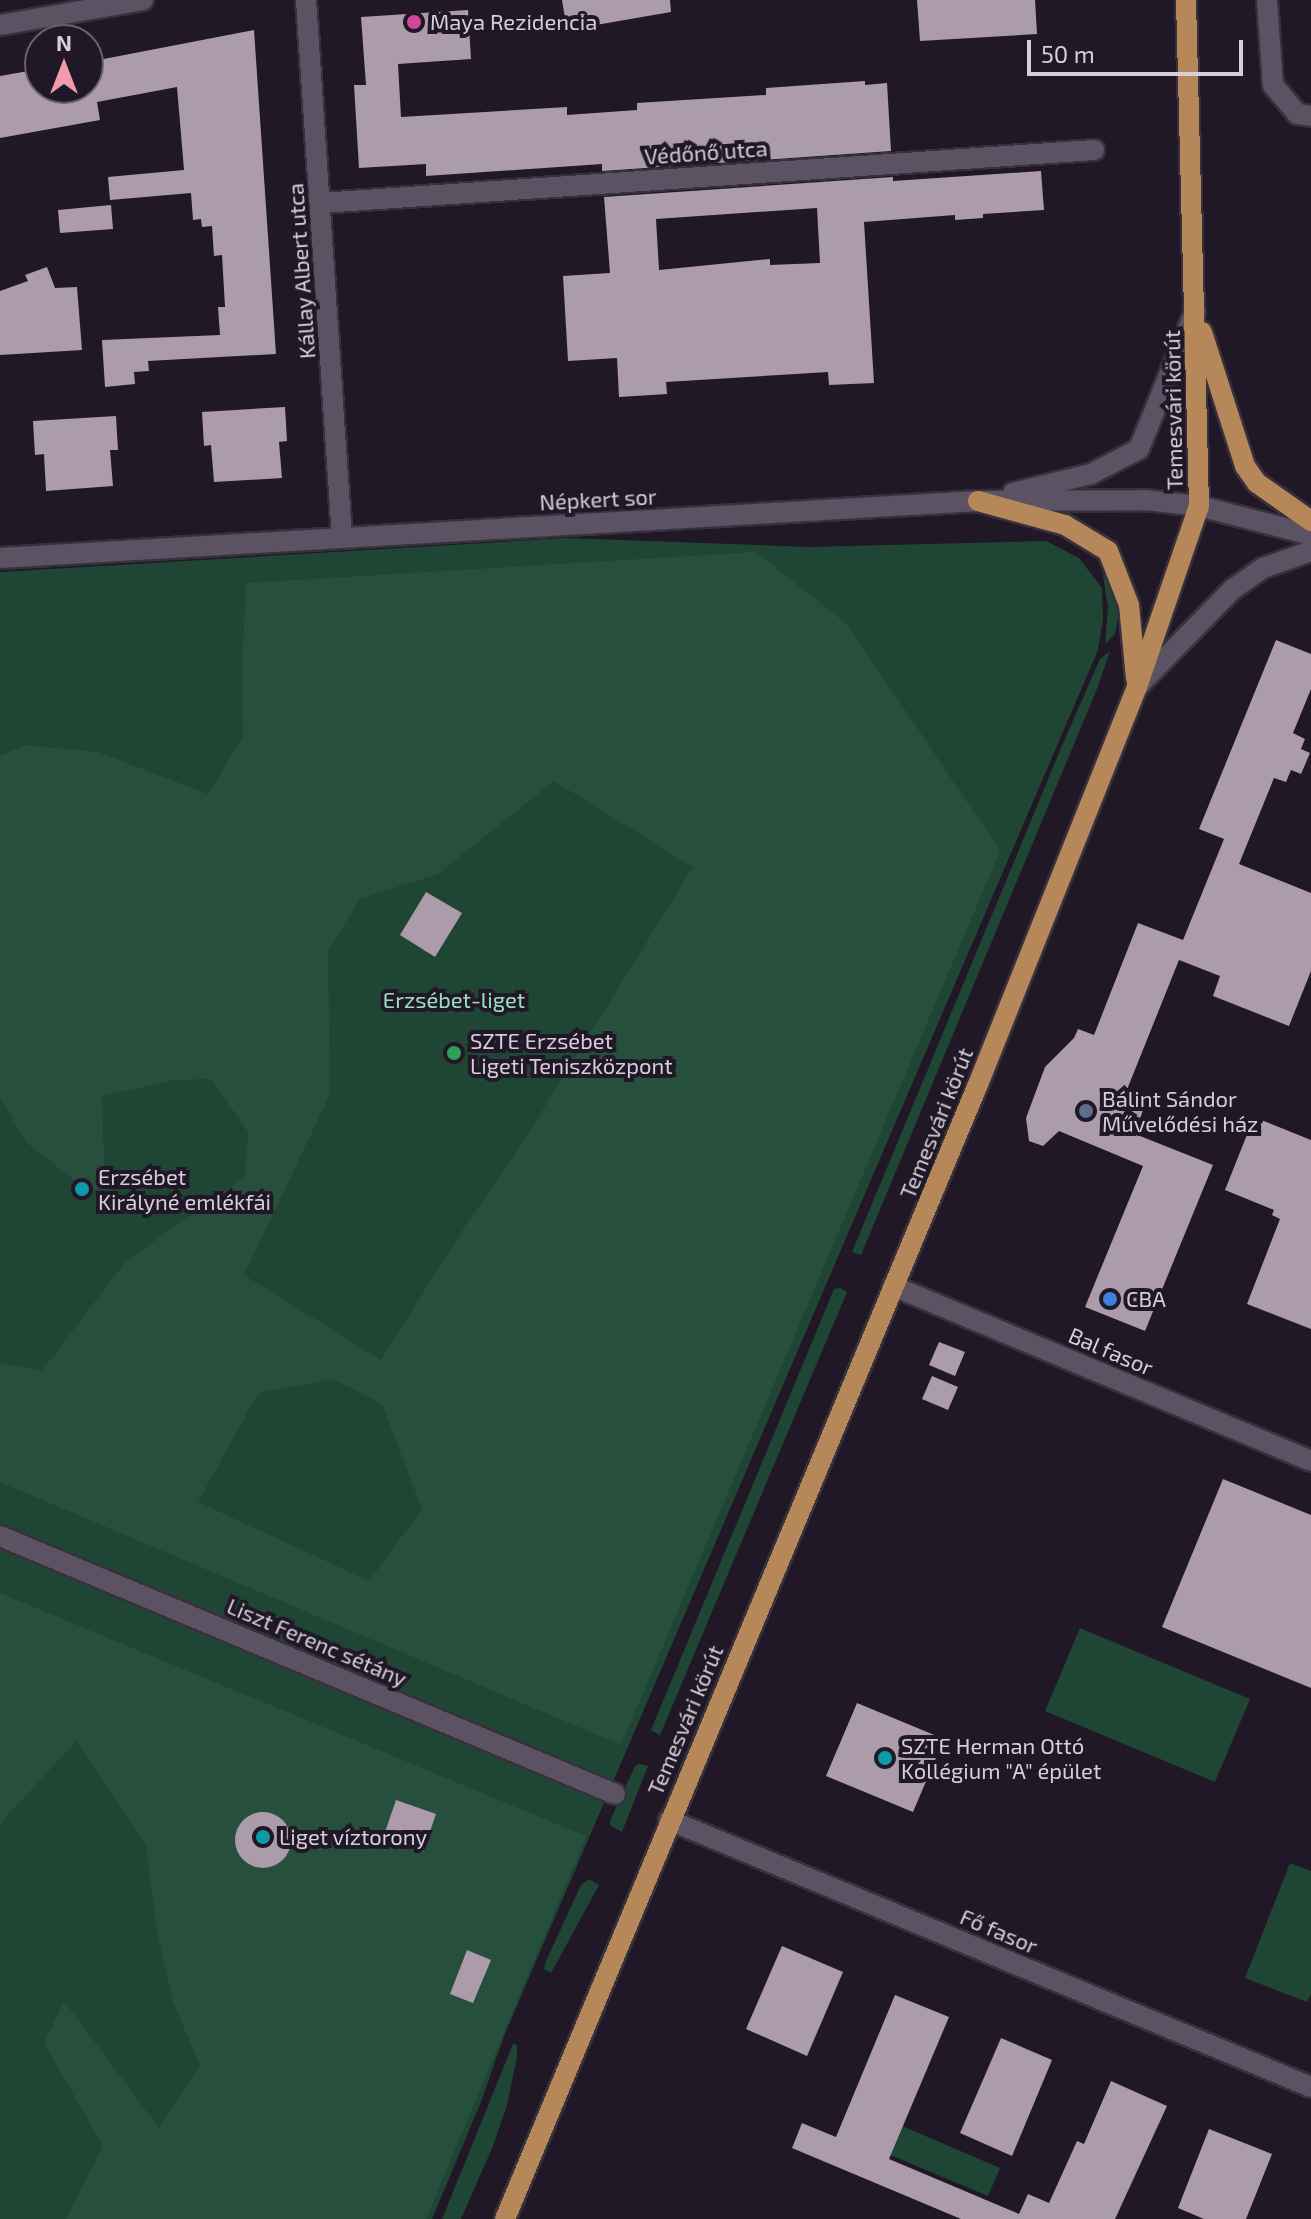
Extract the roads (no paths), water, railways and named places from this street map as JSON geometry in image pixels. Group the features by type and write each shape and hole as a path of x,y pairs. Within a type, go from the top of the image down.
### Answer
{"main road":[{"name":"Temesvári körút","path":"505,2219 977,1087 1137,687 1199,506 1186,0"},
{"path":"1195,311 1245,466 1257,483 1311,521"},
{"path":"978,501 1065,525 1108,551 1120,574 1129,605 1137,687"}],"street":[{"path":"0,25 143,0"},
{"name":"Kállay Albert utca","path":"306,0 342,538"},
{"path":"1267,0 1273,85 1304,115"},
{"name":"Védőnő utca","path":"321,203 1094,150"},
{"path":"978,501 1091,474 1139,449 1195,311"},
{"name":"Népkert sor","path":"0,558 978,501 1145,500 1199,506 1311,535"},
{"path":"1137,687 1233,589 1263,568 1311,551"},
{"name":"Bal fasor","path":"893,1286 1311,1461"},
{"name":"Liszt Ferenc sétány","path":"0,1536 615,1794"},
{"name":"Fő fasor","path":"669,1820 1311,2087"}],"place":[{"name":"Maya Rezidencia","path":"414,22"},
{"name":"SZTE Erzsébet Ligeti Teniszközpont","path":"454,1053"},
{"name":"Bálint Sándor Művelődési ház","path":"1086,1111"},
{"name":"Erzsébet Királyné emlékfái","path":"82,1189"},
{"name":"CBA","path":"1110,1299"},
{"name":"SZTE Herman Ottó Kollégium \"A\" épület","path":"885,1758"},
{"name":"Liget víztorony","path":"263,1837"}],"park label":[{"name":"Erzsébet-liget","path":"454,1000"}]}
